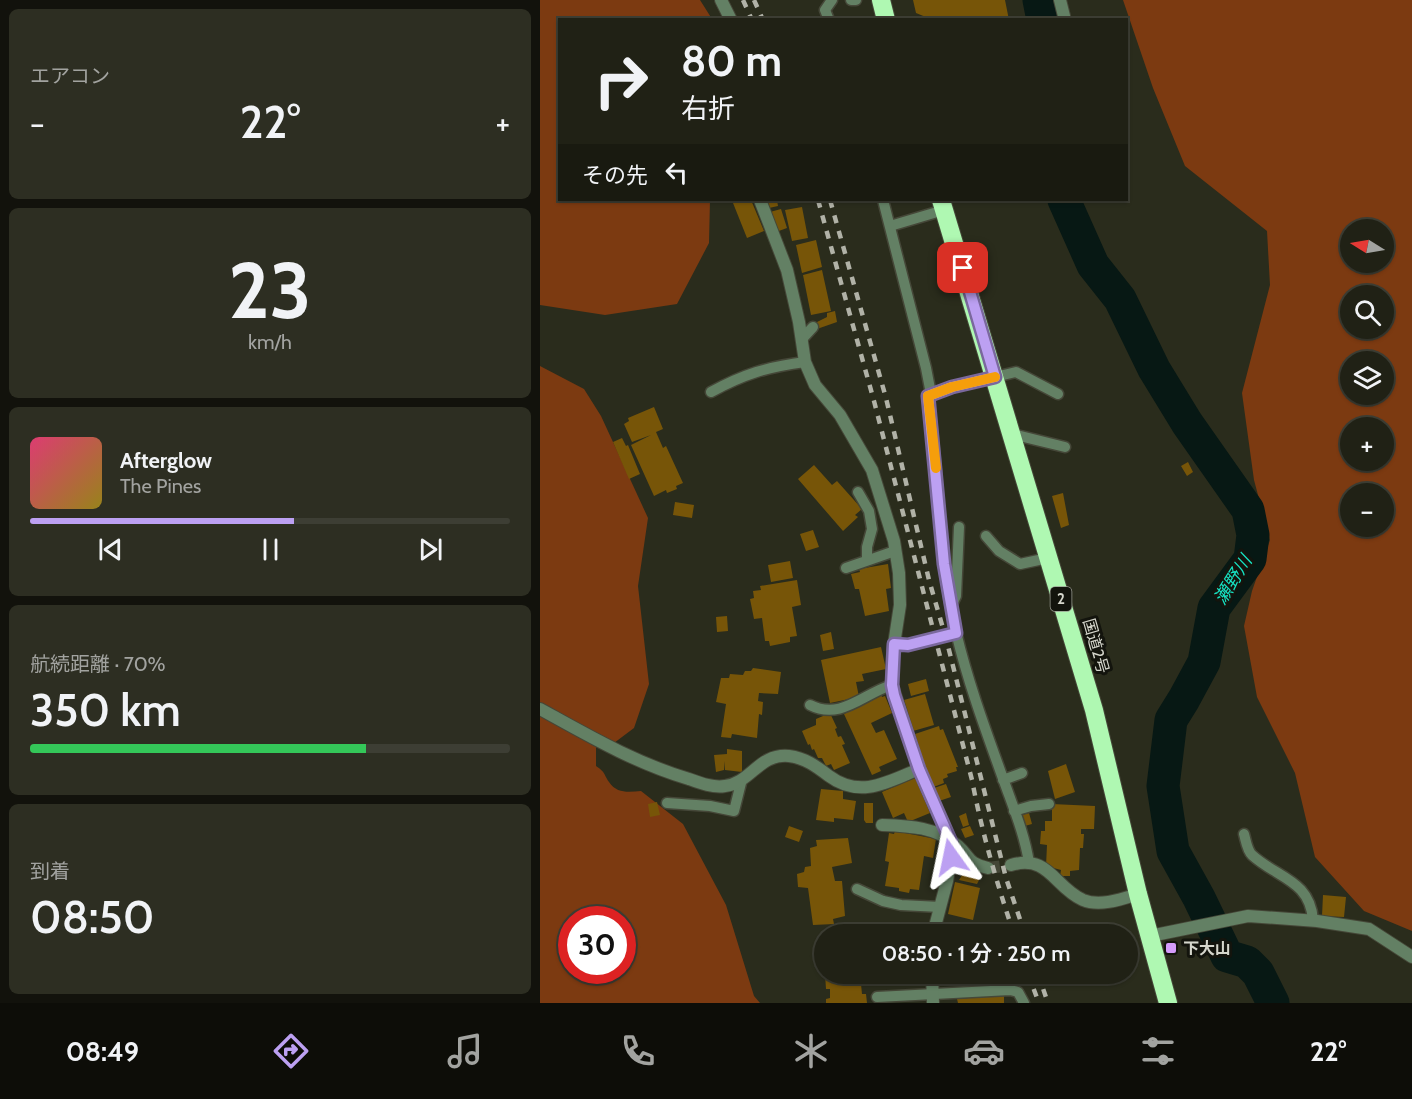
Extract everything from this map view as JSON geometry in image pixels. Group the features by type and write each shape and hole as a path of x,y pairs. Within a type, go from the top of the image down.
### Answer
{"highway":[{"path":"881,0 886,18"},
{"name":"国道2号","path":"943,205 1094,710 1138,894 1168,1003"}],"street":[{"path":"721,0 730,18"},
{"path":"1060,0 1064,18"},
{"path":"760,201 787,270 805,362 815,385 840,416 872,470 895,550 899,573 900,605 894,644 892,685 919,769 951,842 950,865 936,924"},
{"path":"540,709 613,750 678,776 717,787 736,784 756,767 774,756 790,756 806,760 837,781 864,788 877,787 919,769"},
{"path":"882,825 911,826 940,834 976,865 988,868"},
{"path":"1011,865 1024,861 1044,868 1083,900 1116,901 1138,894"},
{"path":"1150,936 1248,916 1313,920 1370,929 1412,957"}],"lane":[{"path":"828,18 825,10 831,0"},
{"path":"851,0 856,0"},
{"path":"883,201 927,368 931,394 928,396 941,538 956,633 1029,862"},
{"path":"890,226 943,205"},
{"path":"802,339 813,327"},
{"path":"711,392 738,377 755,371 805,362"},
{"path":"931,394 1016,372 1058,394"},
{"path":"1012,434 1065,447"},
{"path":"858,492 869,511 872,529 867,547 867,560"},
{"path":"951,607 956,596 959,527"},
{"path":"986,536 999,551 1020,564 1048,558"},
{"path":"846,568 895,550"},
{"path":"894,644 908,645 956,633"},
{"path":"810,705 827,711 836,710 892,685"},
{"path":"1003,780 1022,773"},
{"path":"667,803 710,806 734,811 742,779"},
{"path":"1014,811 1049,804"},
{"path":"1244,834 1251,854 1305,894 1312,908 1313,920"},
{"path":"857,889 883,902 940,907"},
{"path":"877,997 933,998 1010,990 1018,992 1024,1003"}],"shaded area":[{"path":"540,0 700,0 711,18 558,18 558,201 710,201 709,243 677,304 605,315 540,305"},
{"path":"1123,0 1412,0 1412,931 1364,911 1315,857 1295,773 1257,697 1244,626 1252,591 1270,540 1254,480 1242,393 1270,285 1267,231 1185,166 1153,88"},
{"path":"540,366 584,389 601,416 648,518 638,586 649,684 634,728 614,743 596,747 596,766 616,789 641,791 683,824 726,905 754,996 760,1003 540,1003"}],"building":[{"path":"913,0 1005,0 1009,18 928,18 916,13"},
{"path":"751,201 764,231 747,238 733,203"},
{"path":"767,201 777,201 778,206 769,208"},
{"path":"802,207 808,238 792,241 785,210"},
{"path":"781,209 787,228 776,232 770,212"},
{"path":"816,240 822,267 802,273 796,245"},
{"path":"822,270 831,311 811,315 803,275"},
{"path":"835,311 837,322 817,329 815,323 827,317 827,313"},
{"path":"654,407 663,429 656,432 663,448 666,446 683,483 676,486 677,489 667,493 666,490 654,496 631,445 651,435 632,442 624,424 629,421 628,418"},
{"path":"622,438 626,446 628,445 640,474 629,479 613,442"},
{"path":"1188,462 1193,472 1187,476 1181,466"},
{"path":"814,465 832,485 837,481 862,509 855,515 858,517 843,531 798,479"},
{"path":"1063,493 1069,525 1061,528 1052,496"},
{"path":"675,502 694,505 692,518 673,515"},
{"path":"813,530 819,547 806,551 800,534"},
{"path":"790,561 793,578 771,582 768,565"},
{"path":"888,564 891,588 886,589 889,611 865,616 859,589 855,589 851,574 860,572 859,569"},
{"path":"797,580 801,605 792,607 797,636 790,637 790,642 770,646 769,641 765,641 762,618 754,619 750,599 754,598 753,591 761,590 760,586"},
{"path":"727,616 728,631 717,632 716,617"},
{"path":"831,632 834,649 823,651 820,635"},
{"path":"881,647 886,669 862,674 864,681 856,682 859,697 830,703 821,660"},
{"path":"753,668 781,672 778,694 759,693 758,701 763,702 762,715 759,714 757,738 732,734 731,738 721,737 726,704 716,702 721,678 729,678 730,674 743,675 745,671 751,671"},
{"path":"926,679 929,691 911,696 908,684"},
{"path":"881,694 882,697 885,696 892,713 871,723 876,733 884,730 897,759 879,767 881,771 872,775 844,714 845,711"},
{"path":"925,694 934,725 913,731 904,700"},
{"path":"830,713 837,728 835,729 838,737 841,736 845,744 842,745 850,763 834,770 831,764 826,766 822,758 818,758 814,749 812,750 810,744 808,745 802,731 816,725 816,719"},
{"path":"939,726 940,730 943,729 958,767 956,767 957,771 947,774 948,777 943,779 944,783 931,788 915,734"},
{"path":"727,749 742,751 742,772 725,770 725,761 724,770 716,772 714,755 727,754"},
{"path":"1066,764 1075,792 1055,799 1048,771"},
{"path":"915,778 930,813 908,822 904,813 893,818 882,792"},
{"path":"946,784 951,797 939,801 934,788"},
{"path":"821,789 843,791 843,799 856,801 853,820 834,818 834,822 816,820"},
{"path":"657,802 660,815 650,817 648,804"},
{"path":"864,803 873,803 873,823 866,823 864,820"},
{"path":"1052,804 1095,806 1094,829 1081,829 1081,834 1084,834 1083,848 1080,848 1079,870 1070,871 1070,876 1060,876 1061,870 1046,866 1047,845 1040,844 1041,831 1045,831 1045,821 1052,821"},
{"path":"966,813 969,825 963,827 959,816"},
{"path":"1029,813 1032,824 1021,827 1018,816"},
{"path":"789,826 803,831 799,842 785,837"},
{"path":"970,826 974,835 965,838 961,829"},
{"path":"895,831 936,839 933,858 924,856 919,890 910,889 909,893 899,891 899,888 885,886 889,862 885,861 889,833 894,834"},
{"path":"848,838 852,863 832,867 835,881 842,881 845,916 833,919 834,924 813,925 808,888 798,887 797,874 804,872 805,867 811,866 810,848 817,846 816,840"},
{"path":"966,869 981,876 977,884 959,880"},
{"path":"955,882 980,888 973,920 948,914"},
{"path":"1323,895 1346,897 1344,917 1322,916"},
{"path":"826,984 861,984 862,994 866,994 867,1003 826,1003 826,999 830,998 830,989 826,989"},
{"path":"1004,995 1004,1003 958,1003 957,999"}],"waterway":[{"name":"瀬野川","path":"1039,0 1043,18"},
{"name":"瀬野川","path":"1064,201 1093,265 1120,299 1154,369 1187,423 1248,510 1253,535 1250,559 1214,608 1204,662 1171,720 1163,786 1173,851 1227,956 1247,962 1258,973 1273,1003"}],"tunnel":[{"path":"988,868 1011,865"}],"railway":[{"path":"743,0 751,18"},
{"path":"754,0 762,18"},
{"path":"818,201 874,401 972,780 985,839 1011,924"},
{"path":"830,201 886,398 929,580 947,642 1006,878 1022,924"},
{"path":"1032,984 1039,1003"},
{"path":"1041,984 1048,1003"}],"slow traffic":[{"path":"936,468 928,396 952,387 995,377"}],"place":[{"name":"下大山","path":"1171,948"}],"route":[{"path":"951,857 951,842 919,769 892,685 894,644 908,645 956,633 944,564 928,396 952,387 995,377 963,268"}]}
